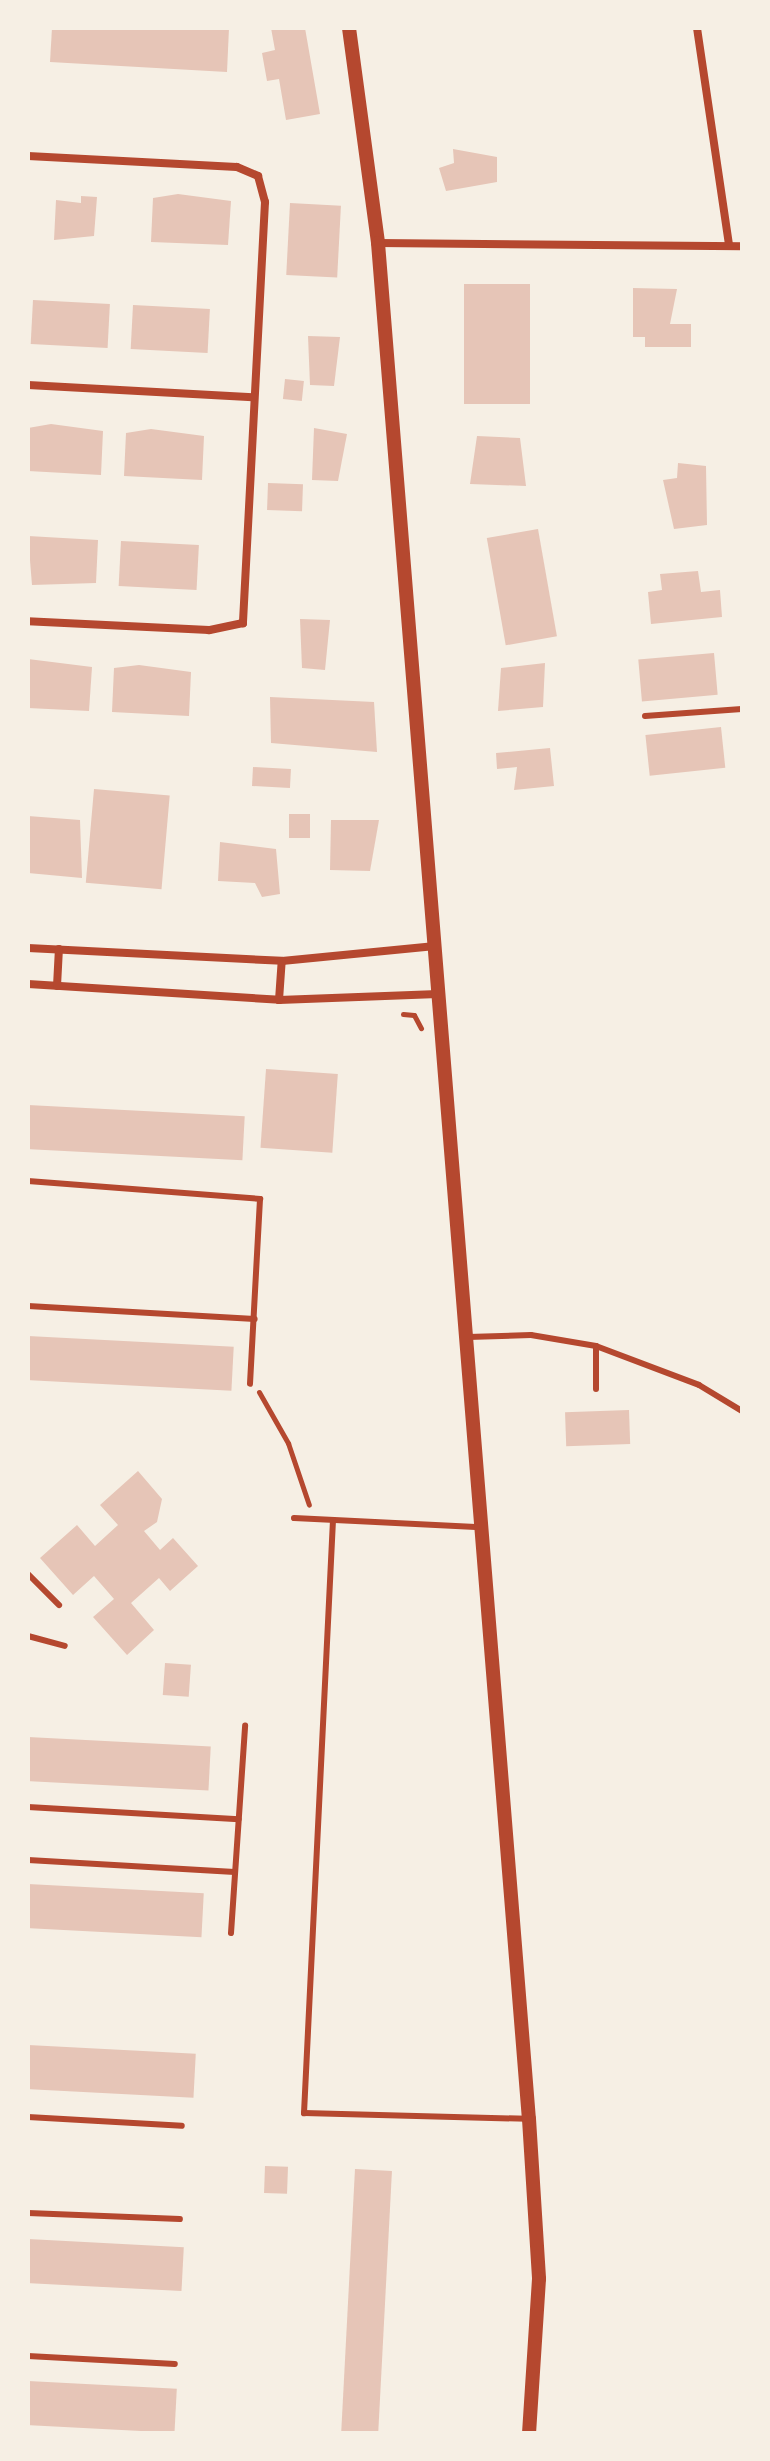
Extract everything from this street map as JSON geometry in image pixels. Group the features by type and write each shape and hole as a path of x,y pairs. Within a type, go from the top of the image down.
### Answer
{"street":[{"path":"349,28 378,243 529,2119 539,2279 529,2433"},
{"path":"697,28 729,246"},
{"path":"28,156 237,167 258,176 265,202 243,623 209,630 28,621"},
{"path":"378,243 742,246"},
{"path":"28,385 253,397"},
{"path":"28,948 282,961 435,946"},
{"path":"57,986 59,949"},
{"path":"279,1000 282,961"},
{"path":"28,984 279,1000 438,994"}],"lane":[{"path":"645,716 742,709"},
{"path":"28,1181 260,1199 250,1384"},
{"path":"28,1306 255,1319"},
{"path":"468,1337 531,1335 596,1346 699,1385 742,1411"},
{"path":"596,1346 596,1389"},
{"path":"294,1518 481,1527"},
{"path":"333,1520 304,2113 529,2119"},
{"path":"28,1574 59,1605"},
{"path":"28,1636 65,1646"},
{"path":"231,1933 245,1725"},
{"path":"28,1807 239,1819"},
{"path":"28,1860 235,1872"},
{"path":"28,2117 182,2126"},
{"path":"28,2213 180,2219"},
{"path":"28,2356 175,2364"}],"path":[{"path":"390,1012 417,1018 422,1041"},
{"path":"250,1384 288,1443 297,1485 317,1519"}],"building":[{"path":"52,28 229,28 227,72 50,62"},
{"path":"271,28 305,28 320,114 286,120 279,79 267,81 262,53 275,50"},
{"path":"453,149 497,157 497,182 446,191 439,168 454,163"},
{"path":"178,194 231,201 228,245 151,242 153,198"},
{"path":"81,196 97,197 94,236 54,240 56,200 81,203"},
{"path":"290,203 341,206 337,278 286,275"},
{"path":"464,284 530,284 530,404 464,404"},
{"path":"633,288 677,289 670,324 691,324 691,347 645,347 645,337 633,337"},
{"path":"33,300 110,304 108,348 31,344"},
{"path":"133,305 210,309 208,353 131,349"},
{"path":"308,336 340,337 334,386 310,385"},
{"path":"285,379 304,381 302,401 283,399"},
{"path":"51,424 103,431 101,475 28,471 28,428"},
{"path":"314,428 347,434 338,481 312,480"},
{"path":"151,429 204,436 202,480 124,476 126,433"},
{"path":"477,436 520,438 526,486 470,484"},
{"path":"678,463 706,466 707,525 674,529 663,480 677,478"},
{"path":"268,483 303,484 302,511 267,510"},
{"path":"538,529 557,636 506,645 487,538"},
{"path":"28,536 98,540 96,583 32,585"},
{"path":"121,541 199,545 197,590 119,586"},
{"path":"698,571 701,592 720,590 722,617 651,624 648,592 662,590 660,574"},
{"path":"300,619 330,620 325,670 302,668"},
{"path":"714,653 718,695 642,701 638,660"},
{"path":"28,659 92,667 89,711 28,708"},
{"path":"545,663 543,707 498,711 501,668"},
{"path":"139,665 191,672 189,716 112,712 114,668"},
{"path":"270,697 374,702 377,752 271,743"},
{"path":"721,727 725,768 650,776 645,735"},
{"path":"550,748 554,786 514,790 517,767 497,769 496,753"},
{"path":"253,767 291,769 290,788 252,786"},
{"path":"94,789 170,796 162,889 86,883"},
{"path":"289,814 310,814 310,838 289,838"},
{"path":"28,816 80,820 82,878 28,873"},
{"path":"331,820 379,820 370,871 330,870"},
{"path":"220,842 276,849 280,894 262,897 255,883 218,881"},
{"path":"266,1069 338,1074 332,1153 260,1148"},
{"path":"28,1105 245,1116 242,1160 28,1149"},
{"path":"28,1336 234,1347 231,1391 28,1380"},
{"path":"629,1410 630,1444 566,1446 565,1412"},
{"path":"138,1471 162,1499 157,1522 144,1531 160,1550 173,1538 198,1566 170,1591 159,1578 131,1603 154,1630 127,1655 93,1617 114,1599 94,1576 73,1595 40,1558 77,1525 95,1546 118,1525 100,1505"},
{"path":"165,1663 191,1665 189,1697 163,1695"},
{"path":"28,1737 211,1747 208,1791 28,1781"},
{"path":"28,1884 204,1893 201,1937 28,1928"},
{"path":"28,2045 196,2054 193,2098 28,2089"},
{"path":"265,2166 288,2167 287,2194 264,2193"},
{"path":"355,2169 392,2171 378,2433 341,2433"},
{"path":"28,2239 184,2247 181,2291 28,2283"},
{"path":"28,2381 177,2389 174,2433 28,2425"}]}
